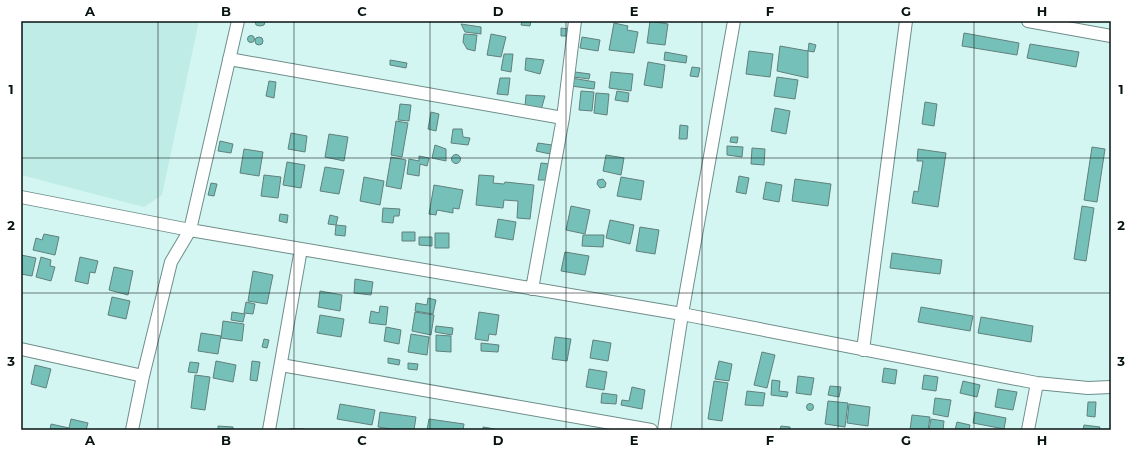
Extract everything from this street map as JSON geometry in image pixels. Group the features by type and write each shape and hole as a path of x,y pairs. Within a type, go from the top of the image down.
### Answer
{"street":[{"path":"132,430 143,376 171,262 190,230 238,21"},
{"path":"532,289 564,118 575,21"},
{"path":"664,430 682,314 734,21"},
{"path":"863,350 906,21"},
{"path":"1028,21 1055,23 1111,36"},
{"path":"229,59 564,118"},
{"path":"21,197 190,230 682,314 1037,383 1088,388 1111,387"},
{"path":"269,430 302,249"},
{"path":"21,349 143,376"},
{"path":"281,365 651,430"},
{"path":"1028,430 1037,383"}],"shaded area":[{"path":"21,21 199,21 162,195 144,207 21,175"}],"building":[{"path":"255,21 265,22 264,25 260,26 256,25"},
{"path":"522,21 531,21 530,26 521,25"},
{"path":"650,21 668,24 665,45 647,43"},
{"path":"614,23 628,26 627,30 638,32 634,53 609,50"},
{"path":"461,24 481,27 481,34 465,32"},
{"path":"561,28 569,29 568,36 561,36"},
{"path":"964,33 1019,43 1017,55 962,46"},
{"path":"464,34 477,35 475,51 467,49 463,42"},
{"path":"491,34 506,37 501,57 487,55"},
{"path":"251,35 254,36 254,42 251,43 248,42 247,39 248,36"},
{"path":"257,37 261,37 263,41 261,45 257,45 255,43 255,39"},
{"path":"582,37 600,40 598,51 580,48"},
{"path":"809,43 816,45 814,52 808,51"},
{"path":"1030,44 1079,52 1076,67 1027,58"},
{"path":"780,46 808,51 808,78 777,71"},
{"path":"749,51 773,54 770,77 746,74"},
{"path":"665,52 687,56 686,63 664,60"},
{"path":"504,54 513,54 511,72 501,70"},
{"path":"526,58 544,60 540,74 525,70"},
{"path":"390,60 407,63 406,68 390,65"},
{"path":"648,62 665,65 662,88 644,85"},
{"path":"692,67 700,68 698,77 690,76"},
{"path":"575,72 590,74 589,79 574,77"},
{"path":"611,72 633,74 631,91 609,88"},
{"path":"777,77 798,80 795,99 774,96"},
{"path":"500,78 510,78 508,95 497,94"},
{"path":"572,78 595,82 594,89 571,86"},
{"path":"269,81 276,82 274,98 266,96"},
{"path":"581,91 594,92 592,111 579,110"},
{"path":"617,91 629,93 628,102 615,100"},
{"path":"596,93 609,94 607,115 594,113"},
{"path":"526,95 545,96 541,110 525,106"},
{"path":"925,102 937,104 934,126 922,124"},
{"path":"400,104 411,105 409,121 398,120"},
{"path":"775,108 790,111 786,134 771,131"},
{"path":"431,112 439,114 436,131 428,129"},
{"path":"396,121 408,123 402,157 391,155"},
{"path":"680,125 688,126 687,139 679,139"},
{"path":"453,129 462,129 463,137 470,138 468,145 451,143"},
{"path":"291,133 307,136 305,152 288,149"},
{"path":"329,134 348,137 344,161 325,157"},
{"path":"731,137 738,137 737,143 730,142"},
{"path":"220,141 233,144 231,153 218,151"},
{"path":"538,143 552,145 550,154 536,151"},
{"path":"435,145 446,149 446,161 432,158"},
{"path":"727,146 743,147 742,157 727,155"},
{"path":"1092,147 1105,149 1097,202 1084,200"},
{"path":"752,148 765,149 764,165 751,164"},
{"path":"244,149 263,152 259,176 240,173"},
{"path":"918,149 946,153 938,207 912,203 914,191 918,192 923,161 917,161"},
{"path":"456,154 461,159 456,164 451,159"},
{"path":"606,155 624,158 621,175 603,171"},
{"path":"419,156 429,158 427,166 420,164 419,176 407,174 409,159 419,161"},
{"path":"391,157 406,160 401,189 386,186"},
{"path":"287,162 305,165 301,188 283,185"},
{"path":"541,163 550,164 547,180 538,180"},
{"path":"325,167 344,170 339,194 320,191"},
{"path":"264,175 281,177 278,198 261,196"},
{"path":"479,175 494,176 493,183 504,184 505,182 534,185 530,219 517,218 518,201 504,200 503,208 476,205"},
{"path":"739,176 749,178 746,194 736,192"},
{"path":"364,177 384,181 380,205 360,201"},
{"path":"621,177 644,181 641,200 617,196"},
{"path":"603,179 606,183 605,187 600,188 597,184 598,180"},
{"path":"795,179 831,184 828,206 792,201"},
{"path":"766,182 782,185 779,202 763,199"},
{"path":"211,183 217,184 214,196 208,195"},
{"path":"434,185 463,190 459,209 453,208 453,213 437,210 436,215 429,214"},
{"path":"571,206 590,210 585,234 566,230"},
{"path":"1082,206 1094,208 1086,261 1074,259"},
{"path":"383,208 400,209 399,216 394,216 393,223 382,222"},
{"path":"280,214 288,215 287,223 279,221"},
{"path":"330,215 338,217 336,225 328,224"},
{"path":"498,219 516,222 513,240 495,237"},
{"path":"610,220 634,225 630,244 606,238"},
{"path":"336,225 346,226 345,236 335,235"},
{"path":"640,227 659,230 655,254 636,251"},
{"path":"402,232 415,232 415,241 402,241"},
{"path":"435,233 449,233 449,248 435,248"},
{"path":"44,234 59,237 55,255 33,250 36,238 42,240"},
{"path":"583,235 604,235 603,247 582,246"},
{"path":"419,237 432,237 432,246 419,245"},
{"path":"565,252 589,256 585,275 561,271"},
{"path":"892,253 942,260 940,274 890,268"},
{"path":"21,255 36,258 32,276 21,274"},
{"path":"41,257 51,260 50,266 55,267 51,281 36,277"},
{"path":"80,257 98,261 95,273 90,272 88,284 75,281"},
{"path":"114,267 133,271 128,295 109,290"},
{"path":"253,271 273,275 267,304 248,301"},
{"path":"355,279 373,282 371,295 354,293"},
{"path":"320,291 342,295 340,311 318,307"},
{"path":"112,297 130,301 126,319 108,315"},
{"path":"428,298 436,300 433,314 415,311 416,303 427,305"},
{"path":"246,302 255,304 253,314 244,313"},
{"path":"380,306 388,307 386,325 369,323 371,311 379,313"},
{"path":"921,307 973,316 970,331 918,322"},
{"path":"232,312 245,314 243,322 231,320"},
{"path":"415,312 434,315 431,335 412,331"},
{"path":"479,312 499,315 496,335 489,334 488,341 475,339"},
{"path":"320,315 344,319 341,337 317,333"},
{"path":"981,317 1033,326 1031,342 978,333"},
{"path":"223,321 244,324 242,341 221,338"},
{"path":"436,326 453,328 452,335 435,332"},
{"path":"386,327 401,330 399,344 384,341"},
{"path":"201,333 221,336 218,354 198,351"},
{"path":"411,334 429,337 427,355 408,352"},
{"path":"436,335 451,336 451,352 436,351"},
{"path":"555,337 571,339 567,361 552,359"},
{"path":"264,339 269,340 267,348 262,347"},
{"path":"593,340 611,343 608,361 590,358"},
{"path":"481,343 499,345 498,352 481,351"},
{"path":"762,352 775,355 767,388 754,385"},
{"path":"388,358 400,360 399,365 388,363"},
{"path":"216,361 236,365 233,382 213,378"},
{"path":"252,361 260,362 257,381 250,380"},
{"path":"719,361 732,364 729,381 715,379"},
{"path":"190,362 199,363 197,373 188,372"},
{"path":"408,363 418,364 417,370 408,369"},
{"path":"35,365 51,369 46,388 31,384"},
{"path":"884,368 897,370 895,384 882,382"},
{"path":"589,369 607,372 604,390 586,387"},
{"path":"195,375 210,377 205,410 191,408"},
{"path":"924,375 938,377 936,391 922,389"},
{"path":"798,376 814,378 811,395 796,393"},
{"path":"772,380 780,381 779,391 788,392 787,397 771,395"},
{"path":"714,381 728,383 722,421 708,419"},
{"path":"963,381 980,385 977,397 960,393"},
{"path":"830,386 841,387 839,397 828,395"},
{"path":"632,387 645,390 642,409 621,405 622,400 629,401"},
{"path":"998,389 1017,392 1013,410 995,407"},
{"path":"747,391 765,393 763,406 745,405"},
{"path":"602,393 617,395 616,404 601,403"},
{"path":"935,398 951,400 948,417 933,414"},
{"path":"828,401 848,403 845,427 825,424"},
{"path":"1088,402 1096,402 1095,417 1087,416"},
{"path":"810,403 813,404 813,410 810,411 807,410 806,407 807,404"},
{"path":"340,404 375,410 372,425 337,419"},
{"path":"849,404 870,407 868,426 847,423"},
{"path":"380,412 416,417 414,430 398,430 378,427"},
{"path":"975,412 1006,418 1004,429 973,423"},
{"path":"912,415 930,417 928,430 910,430"},
{"path":"71,419 88,423 86,430 50,430 51,424 69,428"},
{"path":"429,419 464,424 463,430 427,430"},
{"path":"931,419 944,421 943,430 929,430"},
{"path":"957,422 970,425 969,430 955,430"},
{"path":"1084,425 1100,427 1099,430 1083,430"},
{"path":"218,426 233,427 233,430 218,430"},
{"path":"781,426 790,427 790,430 780,430"},
{"path":"483,427 489,428 499,430 483,430"},
{"path":"304,429 304,430 289,430"}]}
